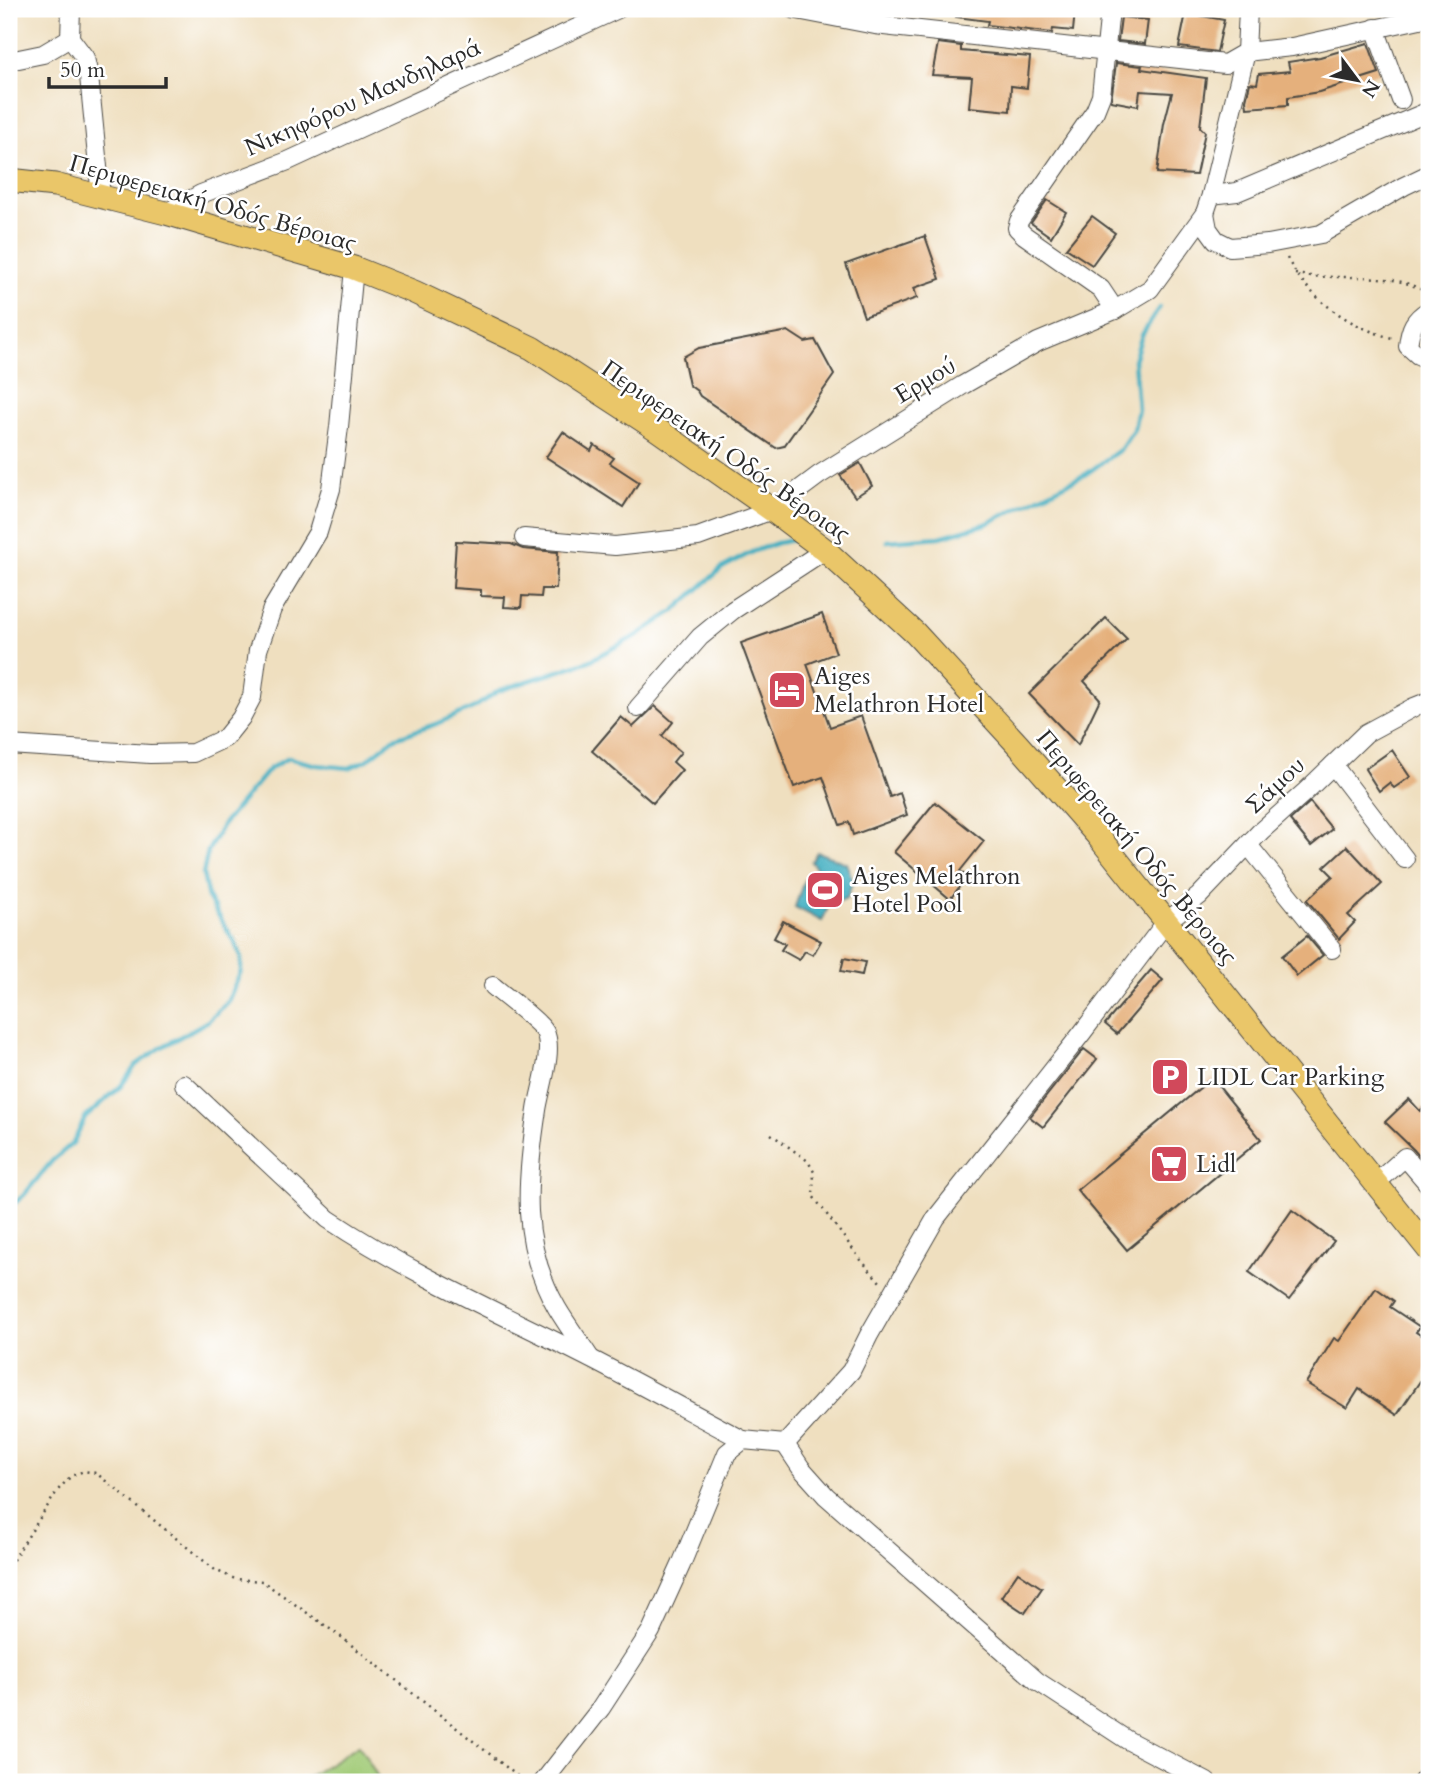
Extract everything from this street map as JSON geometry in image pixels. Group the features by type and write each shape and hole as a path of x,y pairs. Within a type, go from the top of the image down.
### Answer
{"main road":[{"name":"Περιφερειακή Οδός Βέροιας","path":"9,180 55,185 166,213 354,268 414,292 532,348 655,428 772,510 825,550 915,633 961,681 1097,835 1429,1250"}],"street":[{"path":"71,9 70,38 85,58 89,76 101,197"},
{"name":"Νικηφόρου Μανδηλαρά","path":"166,213 201,194 288,161 618,9"},
{"path":"792,9 876,17 1106,51 1225,64 1245,52 1292,47 1429,17"},
{"path":"1110,9 1101,96 1095,111 1019,221 1017,228 1024,236 1101,289 1115,310"},
{"name":"Ερμού","path":"524,538 615,546 698,537 772,510 819,475 963,385 1038,342 1115,310 1150,289 1205,213 1245,52 1248,9"},
{"path":"1376,28 1401,100"},
{"path":"9,61 43,54 70,38"},
{"path":"1211,195 1237,192 1429,111"},
{"path":"1205,213 1208,229 1216,240 1230,247 1279,242 1321,234 1429,174"},
{"path":"9,745 150,754 193,753 225,738 241,718 252,697 258,650 272,608 318,532 331,489 354,268"},
{"path":"1429,310 1419,316 1410,333 1409,342 1409,346 1418,355 1429,359"},
{"path":"638,708 700,636 733,610 825,550"},
{"name":"Σάμου","path":"785,1444 851,1371 936,1218 1166,922 1199,896 1261,831 1366,733 1414,706 1429,701"},
{"path":"1333,765 1405,859"},
{"path":"1248,845 1332,949"},
{"path":"493,986 544,1029 549,1045 537,1109 527,1194 530,1231 539,1268 556,1307 592,1360"},
{"path":"184,1084 328,1219 353,1236 457,1294 592,1360 743,1440 785,1444 801,1468 826,1496 1037,1681 1127,1740 1207,1782"},
{"path":"1376,1183 1405,1157 1429,1185"},
{"path":"543,1782 601,1708 651,1631 727,1453 743,1440"},
{"path":"1422,1782 1429,1773"}],"path":[{"path":"1279,242 1295,274 1322,301 1353,324 1409,342"},
{"path":"1295,274 1396,281 1418,287 1429,295"},
{"path":"771,1135 808,1161 814,1172 813,1196 892,1296"},
{"path":"9,1566 58,1490 71,1476 84,1471 96,1473 215,1570 234,1579 262,1581 340,1636 525,1782"}],"green space":[{"path":"359,1745 381,1782 300,1782"}],"water":[{"name":"Aiges Melathron Hotel Pool","path":"817,852 846,863 853,881 847,898 829,905 822,921 795,907 804,880 814,878 817,869 811,862"}],"building":[{"path":"957,9 1075,11 1073,31 1053,29 1052,33 987,25 988,21 956,17"},
{"path":"1186,13 1224,20 1217,52 1179,47"},
{"path":"1121,17 1148,20 1145,44 1118,41"},
{"path":"938,43 961,46 961,51 1030,57 1027,88 1011,86 1010,111 969,107 972,77 932,75"},
{"path":"1368,43 1379,73 1319,92 1288,97 1288,105 1247,108 1250,83 1257,84 1259,74 1290,71 1288,62 1320,57"},
{"path":"1116,63 1206,78 1200,127 1205,132 1196,175 1157,173 1164,124 1172,93 1140,91 1138,106 1111,101"},
{"path":"1047,200 1066,212 1051,237 1031,223"},
{"path":"1092,216 1115,233 1092,265 1066,248"},
{"path":"925,236 940,279 914,288 917,298 864,317 846,264"},
{"path":"788,331 805,342 815,340 834,375 784,446 776,448 700,396 689,385 683,357 699,348"},
{"path":"563,432 591,451 594,445 614,458 610,463 639,482 623,507 546,457"},
{"path":"860,463 872,486 855,497 840,475"},
{"path":"456,541 511,544 523,549 558,552 556,589 542,589 541,597 522,596 521,608 504,607 505,597 481,596 481,590 453,588"},
{"name":"Aiges Melathron Hotel","path":"822,614 836,653 807,664 830,727 861,716 890,797 900,793 907,815 853,835 849,822 840,825 823,777 794,787 741,643"},
{"path":"1106,618 1127,639 1084,681 1100,699 1078,745 1029,694"},
{"path":"655,706 673,722 662,736 681,752 673,762 682,770 653,803 592,751 621,717 633,727"},
{"path":"1392,750 1410,777 1394,788 1389,783 1379,791 1365,769"},
{"path":"935,802 984,841 960,871 967,877 950,899 894,852"},
{"path":"1310,802 1332,829 1311,846 1290,820"},
{"path":"1347,846 1382,884 1348,915 1355,922 1339,939 1307,900 1333,876 1324,867"},
{"path":"783,921 821,941 813,955 805,951 799,960 781,950 785,944 774,938"},
{"path":"1307,936 1323,955 1297,976 1282,956"},
{"path":"844,958 865,962 862,975 841,971"},
{"path":"1151,970 1163,980 1117,1034 1105,1024"},
{"path":"1084,1049 1097,1059 1043,1127 1030,1117"},
{"name":"Lidl","path":"1212,1078 1261,1139 1127,1250 1077,1190"},
{"path":"1409,1099 1420,1111 1429,1102 1429,1168 1385,1122"},
{"path":"1292,1210 1334,1241 1289,1300 1249,1272"},
{"path":"1376,1288 1394,1301 1390,1307 1420,1327 1416,1332 1429,1341 1429,1368 1397,1415 1359,1389 1347,1408 1306,1383 1334,1338 1339,1341"},
{"path":"1018,1572 1042,1588 1025,1613 1001,1597"}],"waterway":[{"path":"887,541 940,537 986,524 1086,474 1121,449 1134,429 1138,409 1134,360 1142,335 1159,308"},
{"path":"9,1208 24,1195 52,1161 73,1143 85,1118 121,1086 136,1065 208,1021 228,1001 241,971 241,957 208,898 203,874 208,851 223,824 269,769 288,758 317,765 349,768 367,760 395,738 475,707 498,691 589,661 638,635 674,611 722,568 754,551 793,540"}],"place":[{"name":"Aiges Melathron Hotel","path":"787,690"},
{"name":"Aiges Melathron Hotel Pool","path":"825,890"},
{"name":"LIDL Car Parking","path":"1170,1077"},
{"name":"Lidl","path":"1169,1164"}]}
